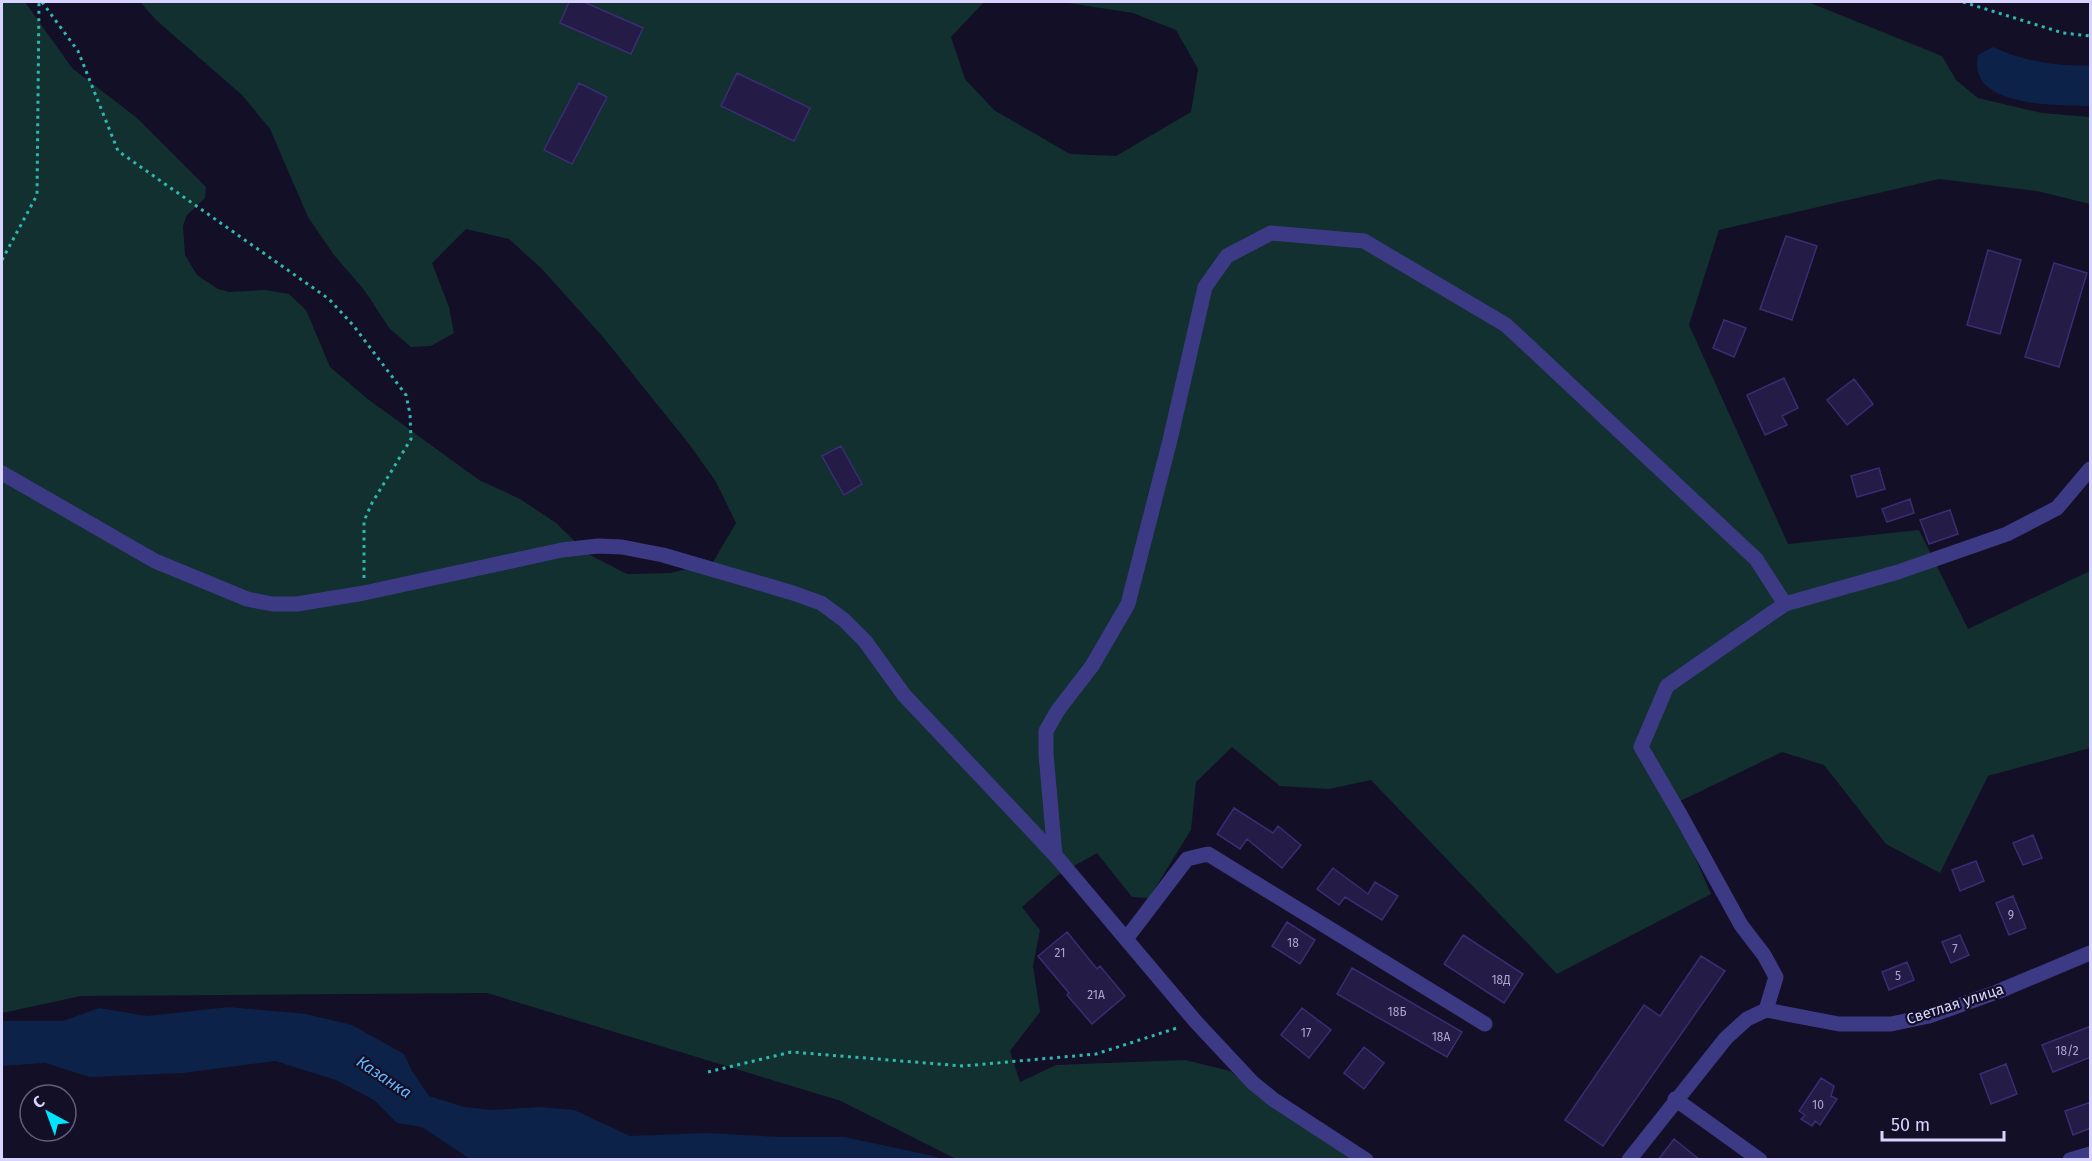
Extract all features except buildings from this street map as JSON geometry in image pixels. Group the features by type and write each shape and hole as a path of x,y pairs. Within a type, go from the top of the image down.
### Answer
{"street":[{"path":"1055,855 1046,731 1058,710 1092,666 1128,604 1170,440 1205,287 1227,256 1271,233 1364,241 1506,325 1756,559 1785,604"},
{"path":"1629,1160 1675,1099 1726,1038 1748,1019 1766,1010 1776,977 1764,955 1741,925 1682,816 1641,747 1667,686 1785,604 1898,572 2007,534 2057,507 2091,469"},
{"path":"2,473 155,561 247,599 272,604 297,604 551,553 598,546 663,555 821,603 844,620 865,641 904,695 1055,855 1196,1022 1253,1083 1267,1095 1366,1160"},
{"path":"1126,939 1187,859 1208,854 1485,1024"},
{"name":"Светлая улица","path":"1766,1010 1839,1024 1891,1024 1929,1016 2091,953"},
{"path":"1675,1099 1760,1160"},
{"path":"2070,1160 2091,1154"}],"path":[{"path":"2,260 37,195 40,2"},
{"path":"40,2 78,51 118,151 329,299 353,325 406,395 410,414 411,439 372,503 364,521 364,592"},
{"path":"1963,2 2063,33 2091,36"},
{"path":"708,1072 790,1052 963,1066 1096,1054 1196,1022"}],"green space":[{"path":"2,2 25,2 72,68 137,118 206,187 205,198 187,215 183,226 185,255 197,275 218,289 229,292 265,290 289,294 306,310 330,367 369,400 479,480 520,499 556,523 588,554 627,574 671,573 713,562 736,523 716,482 689,444 603,337 542,269 509,239 466,229 432,263 449,307 454,333 431,346 411,347 389,328 365,291 334,255 308,217 270,129 242,95 156,20 140,2 990,2 983,3 951,37 965,79 994,110 1070,154 1116,156 1191,112 1198,69 1176,30 1133,13 1062,2 1808,2 1942,56 1956,80 1978,98 2042,113 2090,117 2090,204 2037,191 1939,179 1719,230 1689,325 1788,544 1919,530 1968,629 2090,571 2090,748 1988,776 1940,873 1886,844 1824,765 1782,752 1672,805 1711,894 1557,974 1371,780 1329,789 1280,786 1232,747 1196,782 1191,830 1149,898 1132,897 1097,853 1058,875 1022,907 1040,930 1033,966 1040,1012 1010,1051 1020,1082 1056,1065 1185,1060 1230,1071 1270,1104 1355,1159 956,1159 841,1101 487,993 81,996 2,1013"}],"water":[{"path":"1993,47 2040,62 2090,65 2090,106 2037,103 2017,100 2000,94 1986,85 1978,72 1978,55"},
{"name":"Казанка","path":"229,1007 306,1014 352,1025 404,1054 412,1071 429,1096 464,1107 492,1110 540,1107 574,1110 630,1136 706,1133 781,1137 844,1137 942,1159 470,1159 422,1127 397,1123 374,1100 336,1080 275,1061 183,1073 90,1077 45,1063 2,1066 2,1021 63,1021 99,1008 147,1016"}]}
